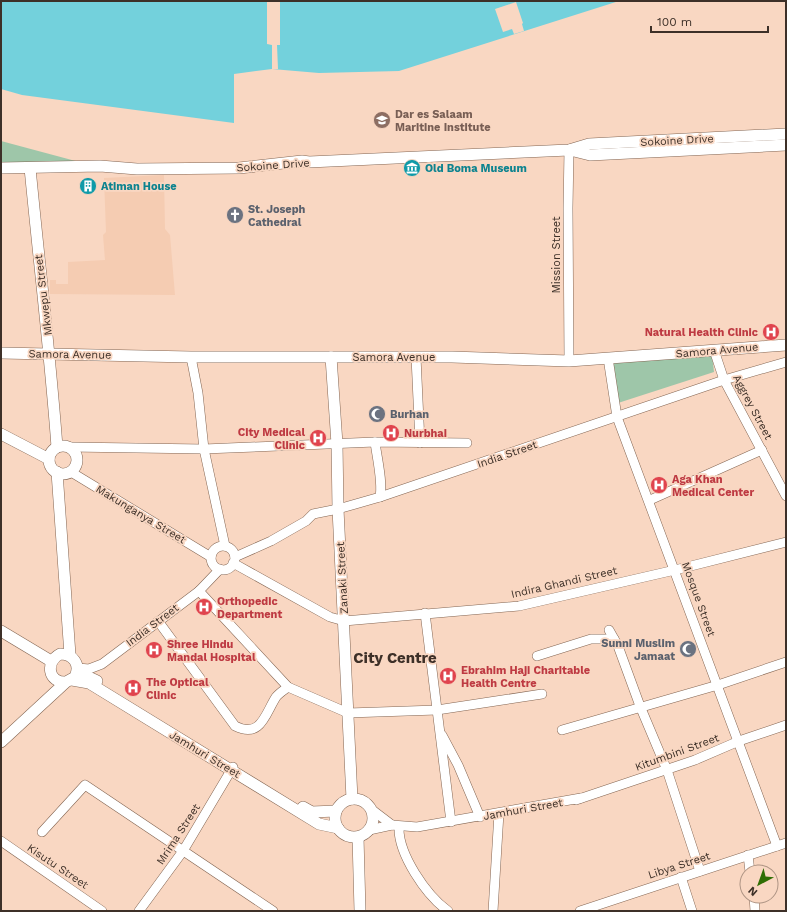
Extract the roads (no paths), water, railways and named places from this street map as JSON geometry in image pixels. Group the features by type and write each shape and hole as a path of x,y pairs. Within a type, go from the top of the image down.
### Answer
{"street":[{"name":"Sokoine Drive","path":"1,168 100,166 137,170 239,168 302,161 310,162 569,150 589,144 786,134"},
{"name":"Sokoine Drive","path":"569,150 590,155 786,145"},
{"name":"Mission Street","path":"569,150 569,361"},
{"name":"Mkwepu Street","path":"30,168 42,302 50,354 57,447"},
{"name":"Samora Avenue","path":"1,353 191,357 416,357 569,361 786,345"},
{"name":"Aggrey Street","path":"714,350 724,380 786,496"},
{"path":"191,357 198,393 204,449 224,546"},
{"name":"Zanaki Street","path":"331,357 337,444 338,509 352,799"},
{"path":"416,357 420,443"},
{"name":"Mosque Street","path":"608,358 617,417 650,500 739,741 782,844"},
{"name":"India Street","path":"234,560 306,521 313,514 338,509 380,497 724,380 786,362"},
{"path":"1,434 49,459"},
{"path":"69,446 73,449 77,457 76,466 71,472 64,474 57,472 51,467 49,459 51,452 57,447 69,446 204,449 375,442 467,443"},
{"path":"375,442 378,472 382,485 380,497"},
{"path":"650,500 762,450"},
{"path":"57,472 70,656"},
{"name":"Makunganya Street","path":"71,472 211,556"},
{"name":"Indira Ghandi Street","path":"344,621 514,606 675,570 786,543"},
{"path":"234,560 229,568 220,569 213,564 211,556 213,551 218,547 224,546 230,548 234,560 330,616 344,621"},
{"name":"India Street","path":"70,676 102,664 199,591 220,569"},
{"path":"199,591 288,687 348,714 437,710 542,694"},
{"path":"425,613 451,822"},
{"path":"158,621 232,721 240,728 257,728 262,724 277,696 288,687"},
{"path":"609,630 667,770 700,871"},
{"path":"1,631 51,661"},
{"path":"537,656 592,639 614,640"},
{"path":"1,742 51,696 70,676 76,662 70,656 60,654 51,661 49,668 51,674 70,676"},
{"path":"562,730 718,685 786,662"},
{"name":"Jamhuri Street","path":"70,676 91,678 320,824 338,828"},
{"name":"Kitumbini Street","path":"579,799 667,770 739,741 786,725"},
{"path":"439,731 458,765 480,817"},
{"name":"Jamhuri Street","path":"232,768 312,812 336,811"},
{"name":"Mrima Street","path":"140,911 183,851 232,768"},
{"path":"42,832 85,785 273,911"},
{"path":"371,809 374,820 369,830 358,837 347,835 338,828 335,820 336,811 344,802 352,799 363,801 371,809 395,826 401,846 414,871 431,894 448,911"},
{"name":"Jamhuri Street","path":"369,830 395,826 417,827 451,822 579,799"},
{"path":"493,911 500,813"},
{"path":"358,837 360,911"},
{"name":"Kisutu Street","path":"1,841 102,911"},
{"name":"Libya Street","path":"580,911 782,844"},
{"path":"748,855 749,864"},
{"path":"681,877 692,911"}],"water":[{"path":"1,1 619,1 399,71 319,73 272,69 234,74 234,123 22,95 1,89"}],"place":[{"name":"Dar es Salaam Maritine Institute","path":"382,120"},
{"name":"Old Boma Museum","path":"412,168"},
{"name":"Atiman House","path":"88,186"},
{"name":"St. Joseph Cathedral","path":"235,215"},
{"name":"Natural Health Clinic","path":"771,332"},
{"name":"Burhan","path":"377,414"},
{"name":"Nurbhai","path":"391,433"},
{"name":"City Medical Clinic","path":"318,438"},
{"name":"Aga Khan Medical Center","path":"659,485"},
{"name":"Orthopedic Department","path":"204,607"},
{"name":"Sunni Muslim Jamaat","path":"688,649"},
{"name":"Shree Hindu Mandal Hospital","path":"154,650"},
{"name":"Ebrahim Haji Charitable Health Centre","path":"448,676"},
{"name":"The Optical Clinic","path":"133,688"}],"district":[{"name":"City Centre","path":"395,658"}]}
